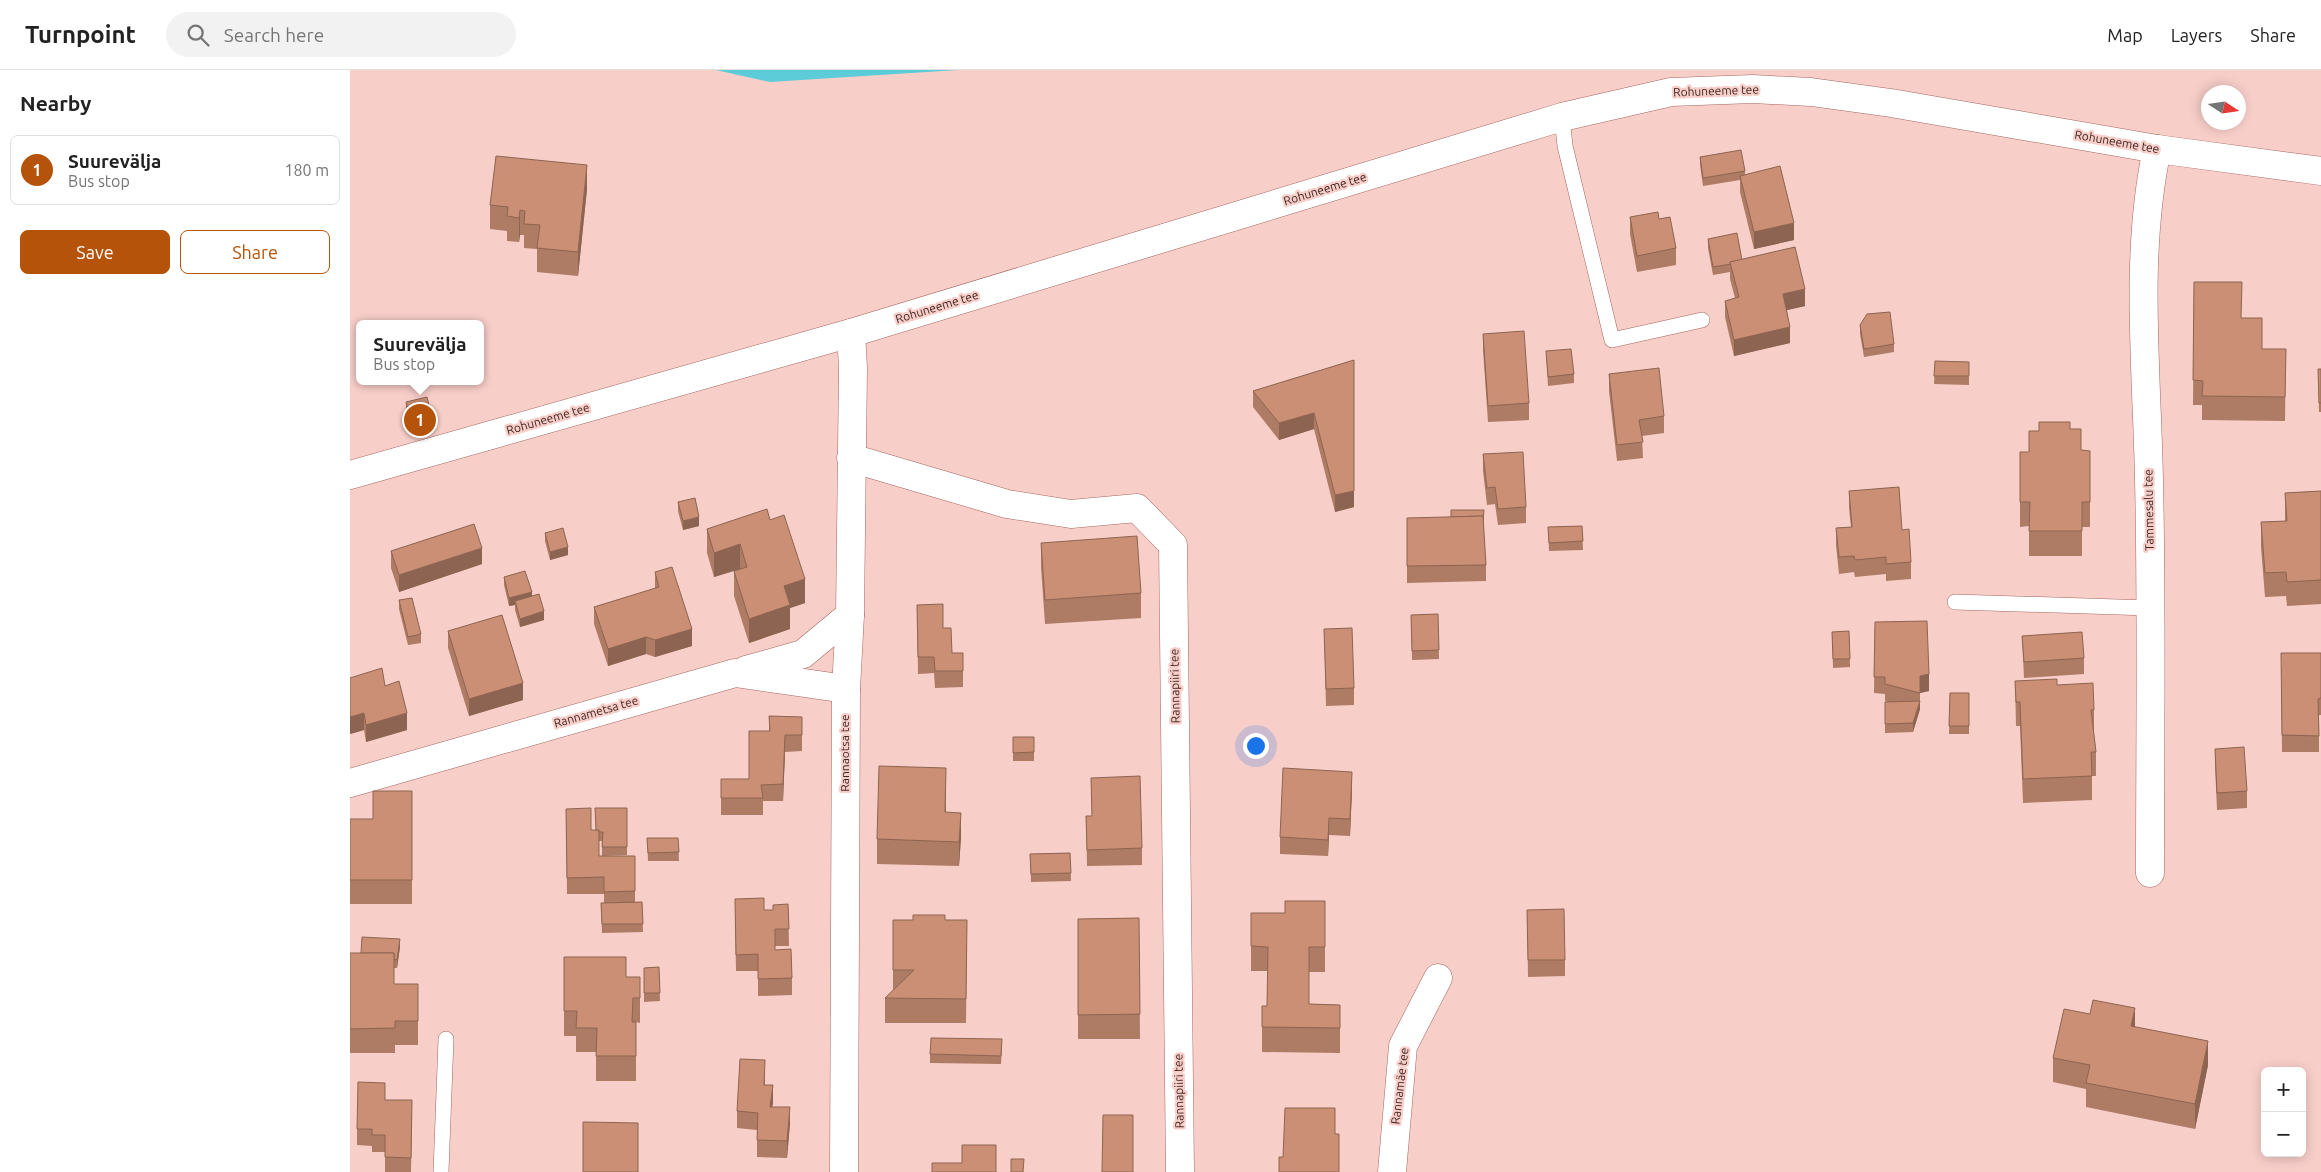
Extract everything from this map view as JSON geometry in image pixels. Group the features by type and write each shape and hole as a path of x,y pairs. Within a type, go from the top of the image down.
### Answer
{"street":[{"name":"Rohuneeme tee","path":"350,475 851,333 1562,117 1671,92 1753,89 1811,92 1891,103 2157,148 2321,171"},
{"name":"Tammesalu tee","path":"2150,873 2150,608 2145,279 2150,181 2157,148"},
{"name":"Rannaotsa tee","path":"844,1172 846,689 850,615 853,368 851,333"},
{"name":"Rannapiiri tee","path":"852,458 1007,504 1071,514 1137,508 1173,545 1180,1172"},
{"path":"735,673 802,654 850,615"},
{"name":"Rannametsa tee","path":"350,783 735,673 846,689"},
{"name":"Rannamäe tee","path":"1392,1172 1403,1046 1438,978"}],"lane":[{"path":"1562,117 1565,146 1612,340 1702,320"},
{"path":"1956,602 2150,608"},
{"path":"441,1172 446,1039"}],"water":[{"path":"716,70 958,70 770,82"}],"building":[{"path":"1741,150 1745,171 1703,178 1700,157"},
{"path":"496,156 587,165 578,252 537,248 540,225 524,224 525,211 520,210 519,218 507,216 508,207 490,205"},
{"path":"1780,166 1794,223 1754,232 1740,176"},
{"path":"1658,212 1659,219 1670,217 1676,248 1637,256 1630,217"},
{"path":"1737,233 1742,260 1713,267 1708,239"},
{"path":"1795,247 1805,289 1783,294 1790,327 1734,340 1725,301 1739,297 1730,262"},
{"path":"2194,282 2242,282 2241,318 2262,318 2262,349 2286,349 2285,397 2202,396 2203,381 2193,380"},
{"path":"1890,312 1894,344 1864,349 1860,325 1867,314"},
{"path":"1524,331 1529,403 1488,406 1483,334"},
{"path":"1571,349 1574,374 1548,377 1546,351"},
{"path":"1354,360 1354,491 1335,495 1314,413 1279,423 1253,391"},
{"path":"1935,361 1969,362 1969,376 1934,376"},
{"path":"1659,368 1664,416 1639,420 1643,442 1617,445 1609,374"},
{"path":"2318,369 2321,369 2321,403 2319,403"},
{"path":"427,397 429,405 408,410 406,402"},
{"path":"2039,422 2070,422 2070,429 2081,429 2081,450 2090,451 2090,502 2082,502 2082,531 2029,531 2030,502 2020,502 2020,452 2029,452 2029,431 2039,431"},
{"path":"1523,452 1526,507 1498,509 1495,487 1487,488 1483,454"},
{"path":"1899,487 1902,530 1909,529 1911,562 1886,564 1886,557 1855,560 1854,556 1839,557 1836,528 1852,527 1849,491"},
{"path":"2321,491 2321,580 2287,582 2286,572 2265,573 2261,522 2287,521 2285,493"},
{"path":"695,498 699,517 683,521 678,502"},
{"path":"767,509 770,520 784,515 805,579 784,586 790,605 749,619 734,571 747,567 740,544 714,553 707,529"},
{"path":"1451,510 1484,510 1483,521 1483,516 1451,517"},
{"path":"1483,516 1486,565 1407,566 1407,518"},
{"path":"474,524 482,548 399,575 391,551"},
{"path":"1582,526 1583,541 1549,543 1548,527"},
{"path":"563,528 568,547 550,552 545,533"},
{"path":"1137,536 1141,593 1045,600 1041,543"},
{"path":"672,567 692,629 655,640 646,637 608,649 594,607 659,587 655,572"},
{"path":"525,571 532,592 509,598 504,577"},
{"path":"539,594 544,611 520,619 515,601"},
{"path":"412,598 421,634 408,637 399,600"},
{"path":"943,604 943,628 951,628 952,653 963,653 963,671 935,671 934,657 918,657 917,605"},
{"path":"1438,614 1439,650 1412,651 1411,615"},
{"path":"502,615 523,683 469,699 448,631"},
{"path":"1927,621 1929,674 1920,676 1920,693 1885,684 1885,677 1874,677 1875,622"},
{"path":"1352,628 1354,688 1326,689 1324,629"},
{"path":"1849,631 1850,659 1833,659 1832,632"},
{"path":"2082,632 2084,658 2024,662 2022,636"},
{"path":"2281,653 2321,653 2321,698 2318,699 2319,736 2282,735"},
{"path":"382,668 385,686 399,681 407,713 366,725 364,713 350,717 350,678"},
{"path":"2057,679 2057,685 2093,683 2094,710 2091,710 2096,752 2091,752 2092,776 2023,779 2020,702 2016,702 2015,681"},
{"path":"1950,693 1969,693 1969,726 1949,726"},
{"path":"1920,701 1913,723 1885,724 1885,702"},
{"path":"769,716 802,717 802,735 785,735 783,784 761,785 763,798 721,798 721,779 749,779 749,731 770,731"},
{"path":"1013,737 1034,737 1034,752 1013,753"},
{"path":"2244,747 2247,791 2217,793 2215,749"},
{"path":"879,766 946,768 945,812 961,813 959,842 877,839"},
{"path":"1283,768 1352,772 1350,819 1329,818 1328,840 1280,837"},
{"path":"1140,776 1142,848 1087,850 1086,816 1092,816 1091,778"},
{"path":"373,791 412,791 412,880 350,880 350,819 373,819"},
{"path":"591,808 591,830 599,830 599,856 635,856 635,891 604,892 604,877 567,878 566,809"},
{"path":"595,808 627,808 627,847 602,847 603,832 596,830"},
{"path":"647,838 678,838 679,852 648,853"},
{"path":"1070,853 1071,873 1031,874 1030,854"},
{"path":"764,898 764,910 773,910 773,905 788,904 789,929 775,929 775,950 791,949 792,978 758,979 758,954 736,955 735,899"},
{"path":"1285,901 1325,901 1325,947 1309,947 1309,1004 1340,1005 1340,1028 1262,1027 1262,1006 1267,1006 1268,947 1251,946 1251,913 1285,913"},
{"path":"642,902 643,924 602,924 601,903"},
{"path":"1564,909 1565,960 1528,960 1527,910"},
{"path":"913,915 945,915 945,920 967,920 966,999 885,998 914,970 893,970 893,920 913,920"},
{"path":"1139,918 1140,1014 1078,1015 1078,919"},
{"path":"362,937 400,939 397,960 394,959 394,953 361,953"},
{"path":"350,953 394,953 394,984 418,984 418,1021 395,1021 395,1028 350,1029"},
{"path":"564,957 626,957 626,977 640,977 640,998 633,998 632,1022 636,1022 636,1056 596,1056 597,1028 576,1028 577,1011 564,1011"},
{"path":"659,967 660,993 644,993 644,968"},
{"path":"2093,1000 2135,1008 2131,1026 2208,1041 2195,1104 2086,1083 2090,1065 2053,1058 2064,1009 2090,1014"},
{"path":"931,1038 1002,1039 1001,1056 930,1054"},
{"path":"740,1059 765,1060 764,1085 773,1085 770,1107 790,1107 787,1141 757,1140 758,1113 737,1111"},
{"path":"358,1082 385,1083 385,1100 412,1100 411,1158 385,1157 385,1135 372,1135 372,1129 357,1129"},
{"path":"1285,1108 1335,1108 1335,1134 1339,1134 1339,1172 1279,1172 1279,1157 1283,1157"},
{"path":"1103,1115 1133,1115 1133,1172 1102,1172"},
{"path":"583,1122 638,1123 638,1172 583,1172"},
{"path":"962,1145 996,1145 996,1172 932,1172 932,1163 962,1163"},
{"path":"1011,1159 1024,1159 1023,1172 1011,1172"}],"place":[{"name":"Suurevälja","path":"420,420"}]}
